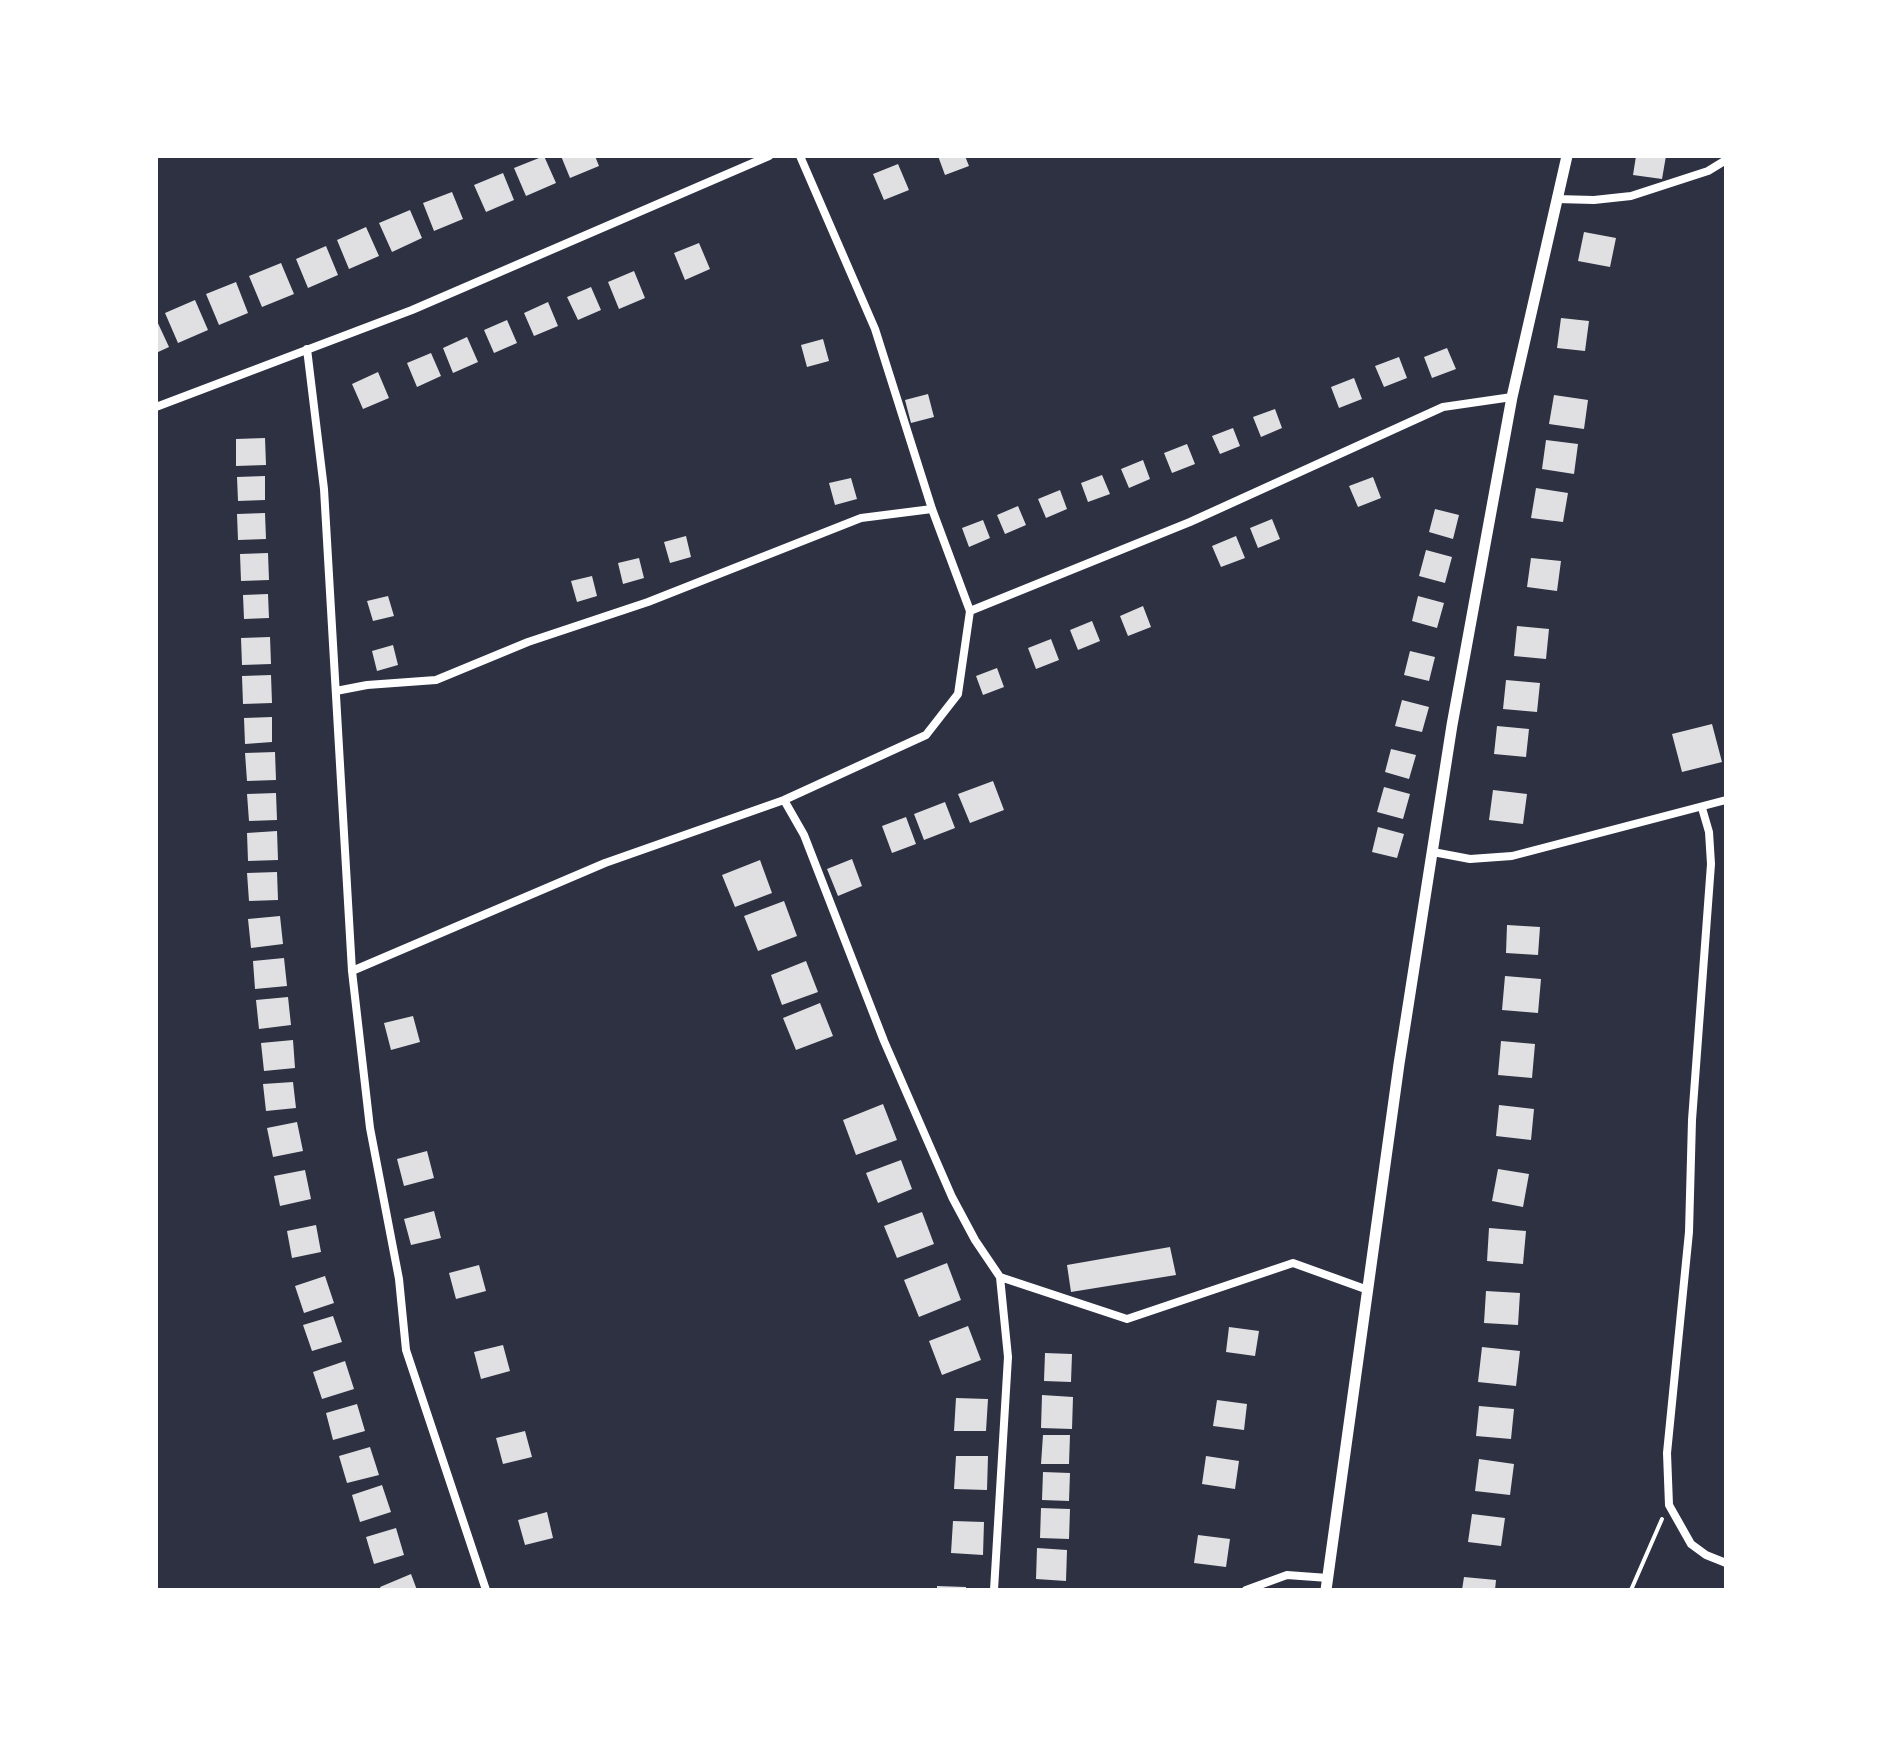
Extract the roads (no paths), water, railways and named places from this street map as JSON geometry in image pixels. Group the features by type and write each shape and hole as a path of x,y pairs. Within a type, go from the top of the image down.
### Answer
{"street":[{"path":"156,407 412,310 769,156"},
{"path":"352,971 605,863 784,800 926,735 958,694 970,611 932,509 875,329 800,156"},
{"path":"1246,1590 1287,1575 1327,1584 1399,1064 1452,725 1512,397 1567,156"},
{"path":"1556,199 1594,200 1631,196 1708,171 1726,160"},
{"path":"307,349 324,489 352,971 370,1128 399,1279 406,1350 486,1590"},
{"path":"970,611 1190,522 1443,407 1512,397"},
{"path":"336,691 367,685 436,680 528,642 648,602 861,518 932,509"},
{"path":"784,800 804,835 884,1041 952,1197 975,1240 1000,1277 1008,1357 994,1590"},
{"path":"1433,852 1470,859 1512,856 1726,800"},
{"path":"1702,808 1709,832 1711,864 1692,1120 1689,1232 1667,1453 1669,1505 1691,1544 1706,1555 1726,1563"},
{"path":"1000,1277 1127,1319 1293,1263 1368,1290"}]}
